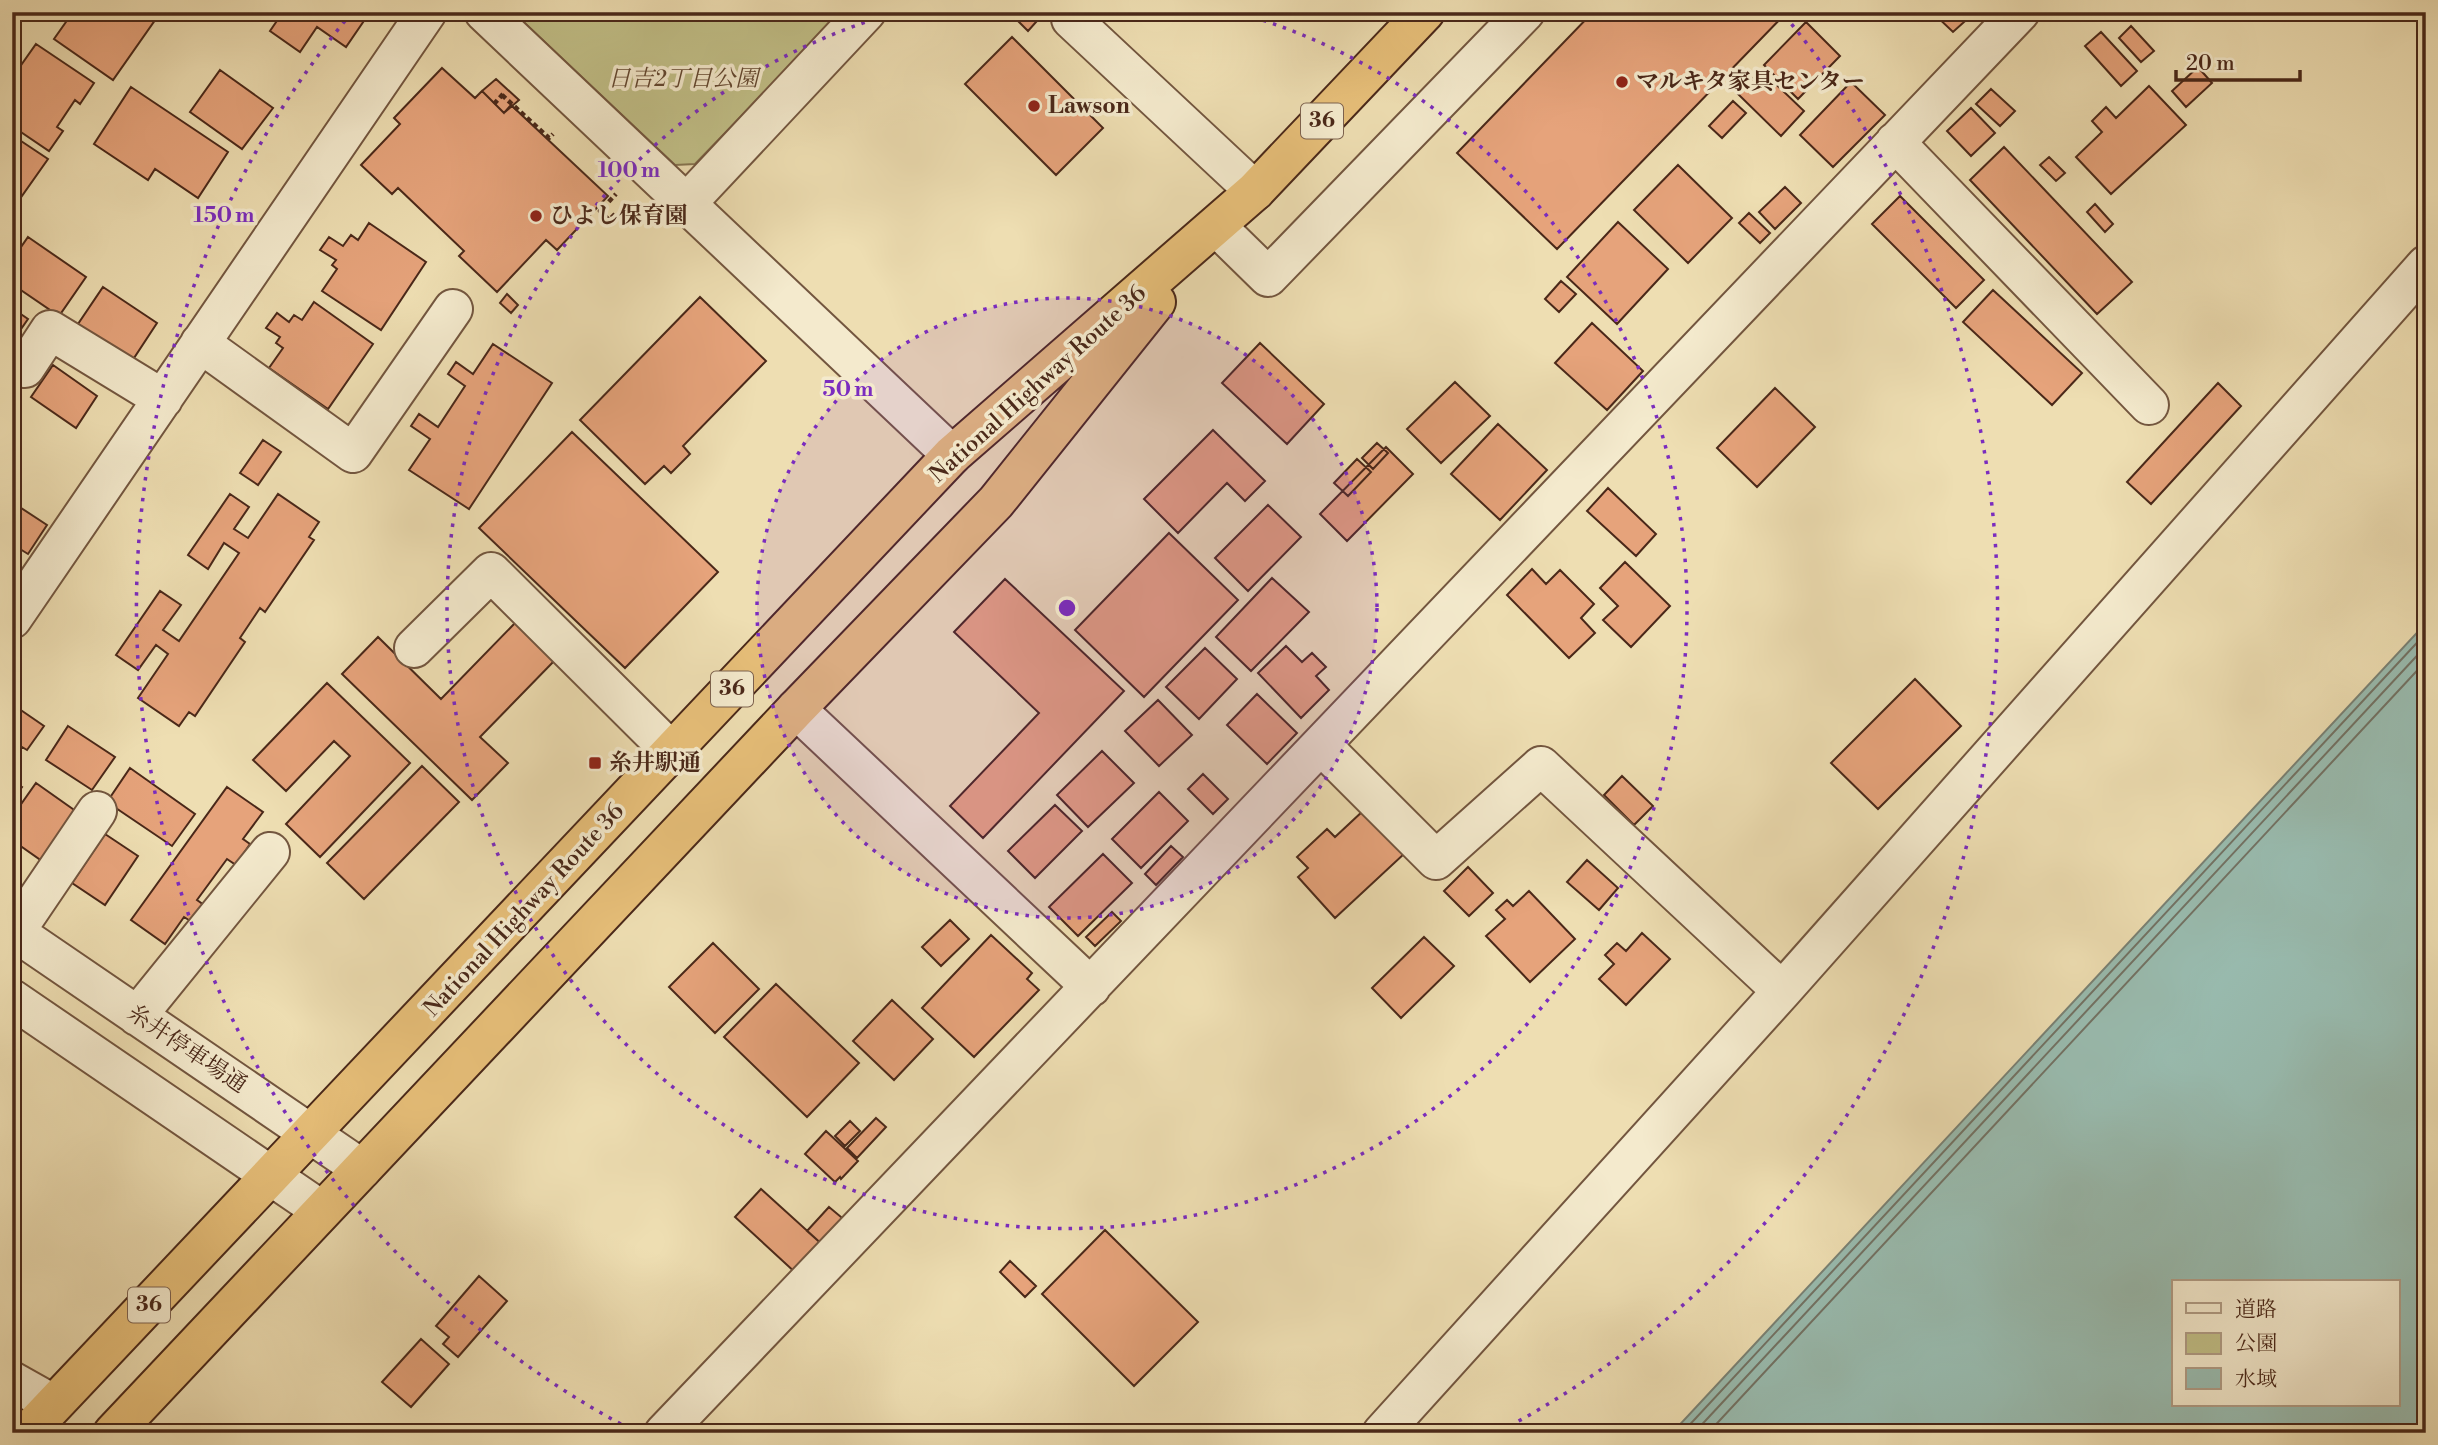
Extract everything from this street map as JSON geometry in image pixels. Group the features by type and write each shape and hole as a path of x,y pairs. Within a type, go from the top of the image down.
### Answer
{"highway":[{"name":"National Highway Route 36","path":"27,1433 952,456 1217,227 1255,191 1425,12"},
{"name":"National Highway Route 36","path":"113,1433 796,709 996,502 1217,227"}],"street":[{"path":"12,619 426,12"},
{"path":"484,12 952,456"},
{"path":"685,205 866,12"},
{"path":"1077,12 1071,19 1255,191"},
{"path":"1217,227 1268,277 1525,12"},
{"path":"664,1433 2020,12"},
{"path":"1895,142 2149,405"},
{"path":"1382,1433 1782,991 2426,265"},
{"path":"200,343 354,453 453,309"},
{"path":"24,368 50,330 163,399"},
{"path":"414,648 491,572 673,753"},
{"path":"796,709 1091,987"},
{"path":"1321,745 1436,860 1541,766 1782,991"},
{"path":"14,931 97,811"},
{"path":"137,1016 270,852"},
{"name":"糸井停車場通","path":"14,931 362,1169"},
{"path":"12,999 321,1210"},
{"path":"12,1381 53,1405"}],"path":[{"path":"494,104 503,94 544,134"}],"green space":[{"name":"日吉2丁目公園","path":"513,12 842,12 695,164 675,165"}],"water":[{"path":"2426,623 2426,1433 1672,1433"}],"building":[{"path":"73,12 160,13 113,80 54,39"},
{"path":"283,12 370,12 346,47 317,27 300,52 270,31"},
{"path":"1009,12 1045,12 1028,31"},
{"name":"マルキタ家具センター","path":"1593,12 1787,12 1557,249 1457,153"},
{"path":"1932,12 1953,12 1964,22 1953,32"},
{"path":"1806,22 1840,56 1798,99 1764,65"},
{"path":"2131,26 2154,51 2141,62 2119,38"},
{"path":"2101,32 2137,71 2121,86 2085,46"},
{"name":"Lawson","path":"1012,37 1103,128 1056,175 965,84"},
{"path":"36,44 94,83 80,104 75,100 57,127 63,131 49,151 12,126 12,78"},
{"path":"2198,67 2212,83 2186,107 2172,91"},
{"path":"442,68 475,98 482,91 504,113 511,105 608,196 557,250 546,240 497,292 459,256 464,251 398,188 392,194 361,165 400,124 394,118"},
{"path":"220,70 273,108 242,149 190,112"},
{"path":"1761,70 1804,111 1781,136 1738,94"},
{"path":"496,79 519,100 504,113 482,91"},
{"path":"1851,82 1885,115 1833,167 1800,135"},
{"path":"2149,86 2186,125 2111,194 2076,157 2102,132 2092,121 2106,107 2116,118"},
{"path":"131,87 228,152 198,198 155,169 148,180 94,144"},
{"path":"1991,89 2015,111 2000,126 1976,104"},
{"path":"1733,101 1746,113 1722,138 1709,126"},
{"path":"1971,108 1995,133 1971,156 1947,131"},
{"path":"12,135 48,159 12,210"},
{"path":"2004,147 2132,282 2097,314 1970,180"},
{"path":"2049,157 2065,173 2056,181 2040,165"},
{"path":"1678,165 1732,218 1688,263 1634,210"},
{"path":"1785,187 1801,203 1775,229 1759,212"},
{"path":"1900,196 1984,280 1956,308 1872,224"},
{"path":"2095,204 2113,224 2105,232 2087,212"},
{"path":"1749,213 1770,233 1760,243 1739,223"},
{"path":"1618,222 1668,269 1617,324 1567,277"},
{"path":"369,223 426,262 381,330 322,291 337,269 332,265 336,260 320,250 329,237 343,246 351,235 358,240"},
{"path":"28,237 86,277 59,316 12,284 12,260"},
{"path":"1561,281 1576,294 1559,312 1545,299"},
{"path":"103,287 157,323 132,361 78,324"},
{"path":"1993,290 2082,373 2052,405 1963,322"},
{"path":"507,294 518,305 511,313 500,303"},
{"path":"700,297 766,361 683,446 690,454 671,473 664,466 645,484 580,420"},
{"path":"314,302 373,344 328,409 269,368 283,348 276,343 280,337 266,328 277,313 289,322 294,315 302,320"},
{"path":"12,308 28,319 12,342"},
{"path":"1592,323 1643,371 1607,410 1555,363"},
{"path":"1260,343 1324,404 1287,444 1222,383"},
{"path":"493,344 552,383 469,509 409,470 430,439 411,426 419,414 438,427 465,386 448,374 456,362 473,374"},
{"path":"53,365 97,396 76,428 31,397"},
{"path":"1455,382 1490,416 1441,463 1407,429"},
{"path":"2218,383 2241,406 2151,504 2127,482"},
{"path":"1775,388 1815,427 1757,487 1717,448"},
{"path":"1498,424 1547,470 1500,520 1451,474"},
{"path":"1213,430 1265,481 1245,501 1227,483 1178,533 1144,499"},
{"path":"572,432 718,572 625,668 479,528"},
{"path":"263,440 281,452 258,485 240,473"},
{"path":"1377,443 1388,453 1373,469 1362,458"},
{"path":"1386,447 1413,474 1347,541 1320,514"},
{"path":"1357,459 1371,472 1348,496 1334,483"},
{"path":"1608,488 1656,534 1636,556 1587,511"},
{"path":"230,494 249,507 234,529 248,538 278,494 319,522 309,537 314,540 265,612 260,608 240,638 245,642 195,716 189,712 179,726 138,698 168,654 156,645 138,670 116,655 160,591 181,605 163,630 179,641 239,553 224,543 208,569 188,555"},
{"path":"12,502 47,525 28,554 12,544"},
{"path":"1268,505 1301,537 1248,591 1215,558"},
{"path":"1169,533 1238,600 1144,697 1075,630"},
{"path":"1625,562 1670,606 1631,647 1603,620 1618,606 1600,588"},
{"path":"1532,569 1546,584 1560,570 1594,604 1581,618 1595,633 1569,658 1507,595"},
{"path":"1272,578 1309,612 1251,671 1216,637"},
{"path":"1005,579 1124,691 983,838 950,806 1039,713 954,632"},
{"path":"517,621 557,658 480,737 508,763 472,800 342,674 378,637 441,699"},
{"path":"1286,646 1302,662 1312,653 1326,667 1316,676 1329,690 1301,718 1258,673"},
{"path":"1205,648 1237,679 1199,719 1166,687"},
{"path":"1915,679 1961,726 1878,809 1831,763"},
{"path":"327,683 410,763 320,857 286,824 350,756 334,741 286,791 253,760"},
{"path":"1257,694 1297,733 1267,764 1227,725"},
{"path":"1158,700 1192,735 1159,766 1125,731"},
{"path":"12,704 44,726 27,750 22,747 12,761"},
{"path":"68,726 115,757 92,790 46,760"},
{"path":"1102,751 1134,783 1088,827 1057,795"},
{"path":"422,766 459,802 364,899 327,863"},
{"path":"130,768 195,814 172,846 107,802"},
{"path":"1203,774 1228,799 1213,814 1188,789"},
{"path":"1622,776 1653,806 1634,825 1604,795"},
{"path":"12,781 22,787 12,801"},
{"path":"36,783 77,812 42,861 12,840 12,817"},
{"path":"227,787 263,812 243,839 250,844 236,865 227,859 197,900 204,905 192,922 184,917 165,944 131,920"},
{"path":"1159,792 1188,821 1141,868 1112,839"},
{"path":"1055,805 1082,831 1035,878 1008,851"},
{"path":"1364,810 1405,853 1335,918 1298,877 1308,868 1297,857 1327,829 1335,837"},
{"path":"105,834 138,856 105,905 72,883"},
{"path":"1171,846 1183,857 1156,885 1145,874"},
{"path":"1103,854 1132,883 1078,936 1049,907"},
{"path":"1587,860 1618,888 1599,910 1567,882"},
{"path":"1468,867 1493,893 1469,916 1444,891"},
{"path":"1529,891 1575,939 1530,982 1486,936 1505,919 1496,910 1507,900 1513,906"},
{"path":"1112,912 1121,921 1095,946 1086,937"},
{"path":"950,920 969,939 941,966 922,947"},
{"path":"1642,933 1670,959 1626,1005 1599,979 1614,964 1605,955 1617,943 1626,951"},
{"path":"991,935 1032,973 1027,979 1039,990 974,1057 922,1008"},
{"path":"1424,937 1454,966 1401,1018 1372,988"},
{"path":"713,943 759,989 715,1033 669,987"},
{"path":"776,984 859,1063 807,1117 724,1037"},
{"path":"892,1000 933,1039 894,1080 853,1041"},
{"path":"876,1118 886,1127 857,1158 847,1148"},
{"path":"850,1121 860,1131 845,1146 835,1136"},
{"path":"826,1131 858,1161 835,1182 805,1154"},
{"path":"761,1189 824,1246 798,1275 735,1217"},
{"path":"829,1207 847,1222 824,1246 807,1231"},
{"path":"1105,1230 1198,1322 1134,1386 1042,1294"},
{"path":"1010,1261 1036,1286 1025,1297 1000,1272"},
{"path":"479,1276 507,1301 458,1357 443,1344 449,1337 436,1326"},
{"path":"421,1339 449,1364 411,1407 382,1382"}],"place":[{"name":"マルキタ家具センター","path":"1622,82"},
{"name":"Lawson","path":"1034,106"},
{"name":"ひよし保育園","path":"536,216"},
{"name":"糸井駅通","path":"595,763"}]}
